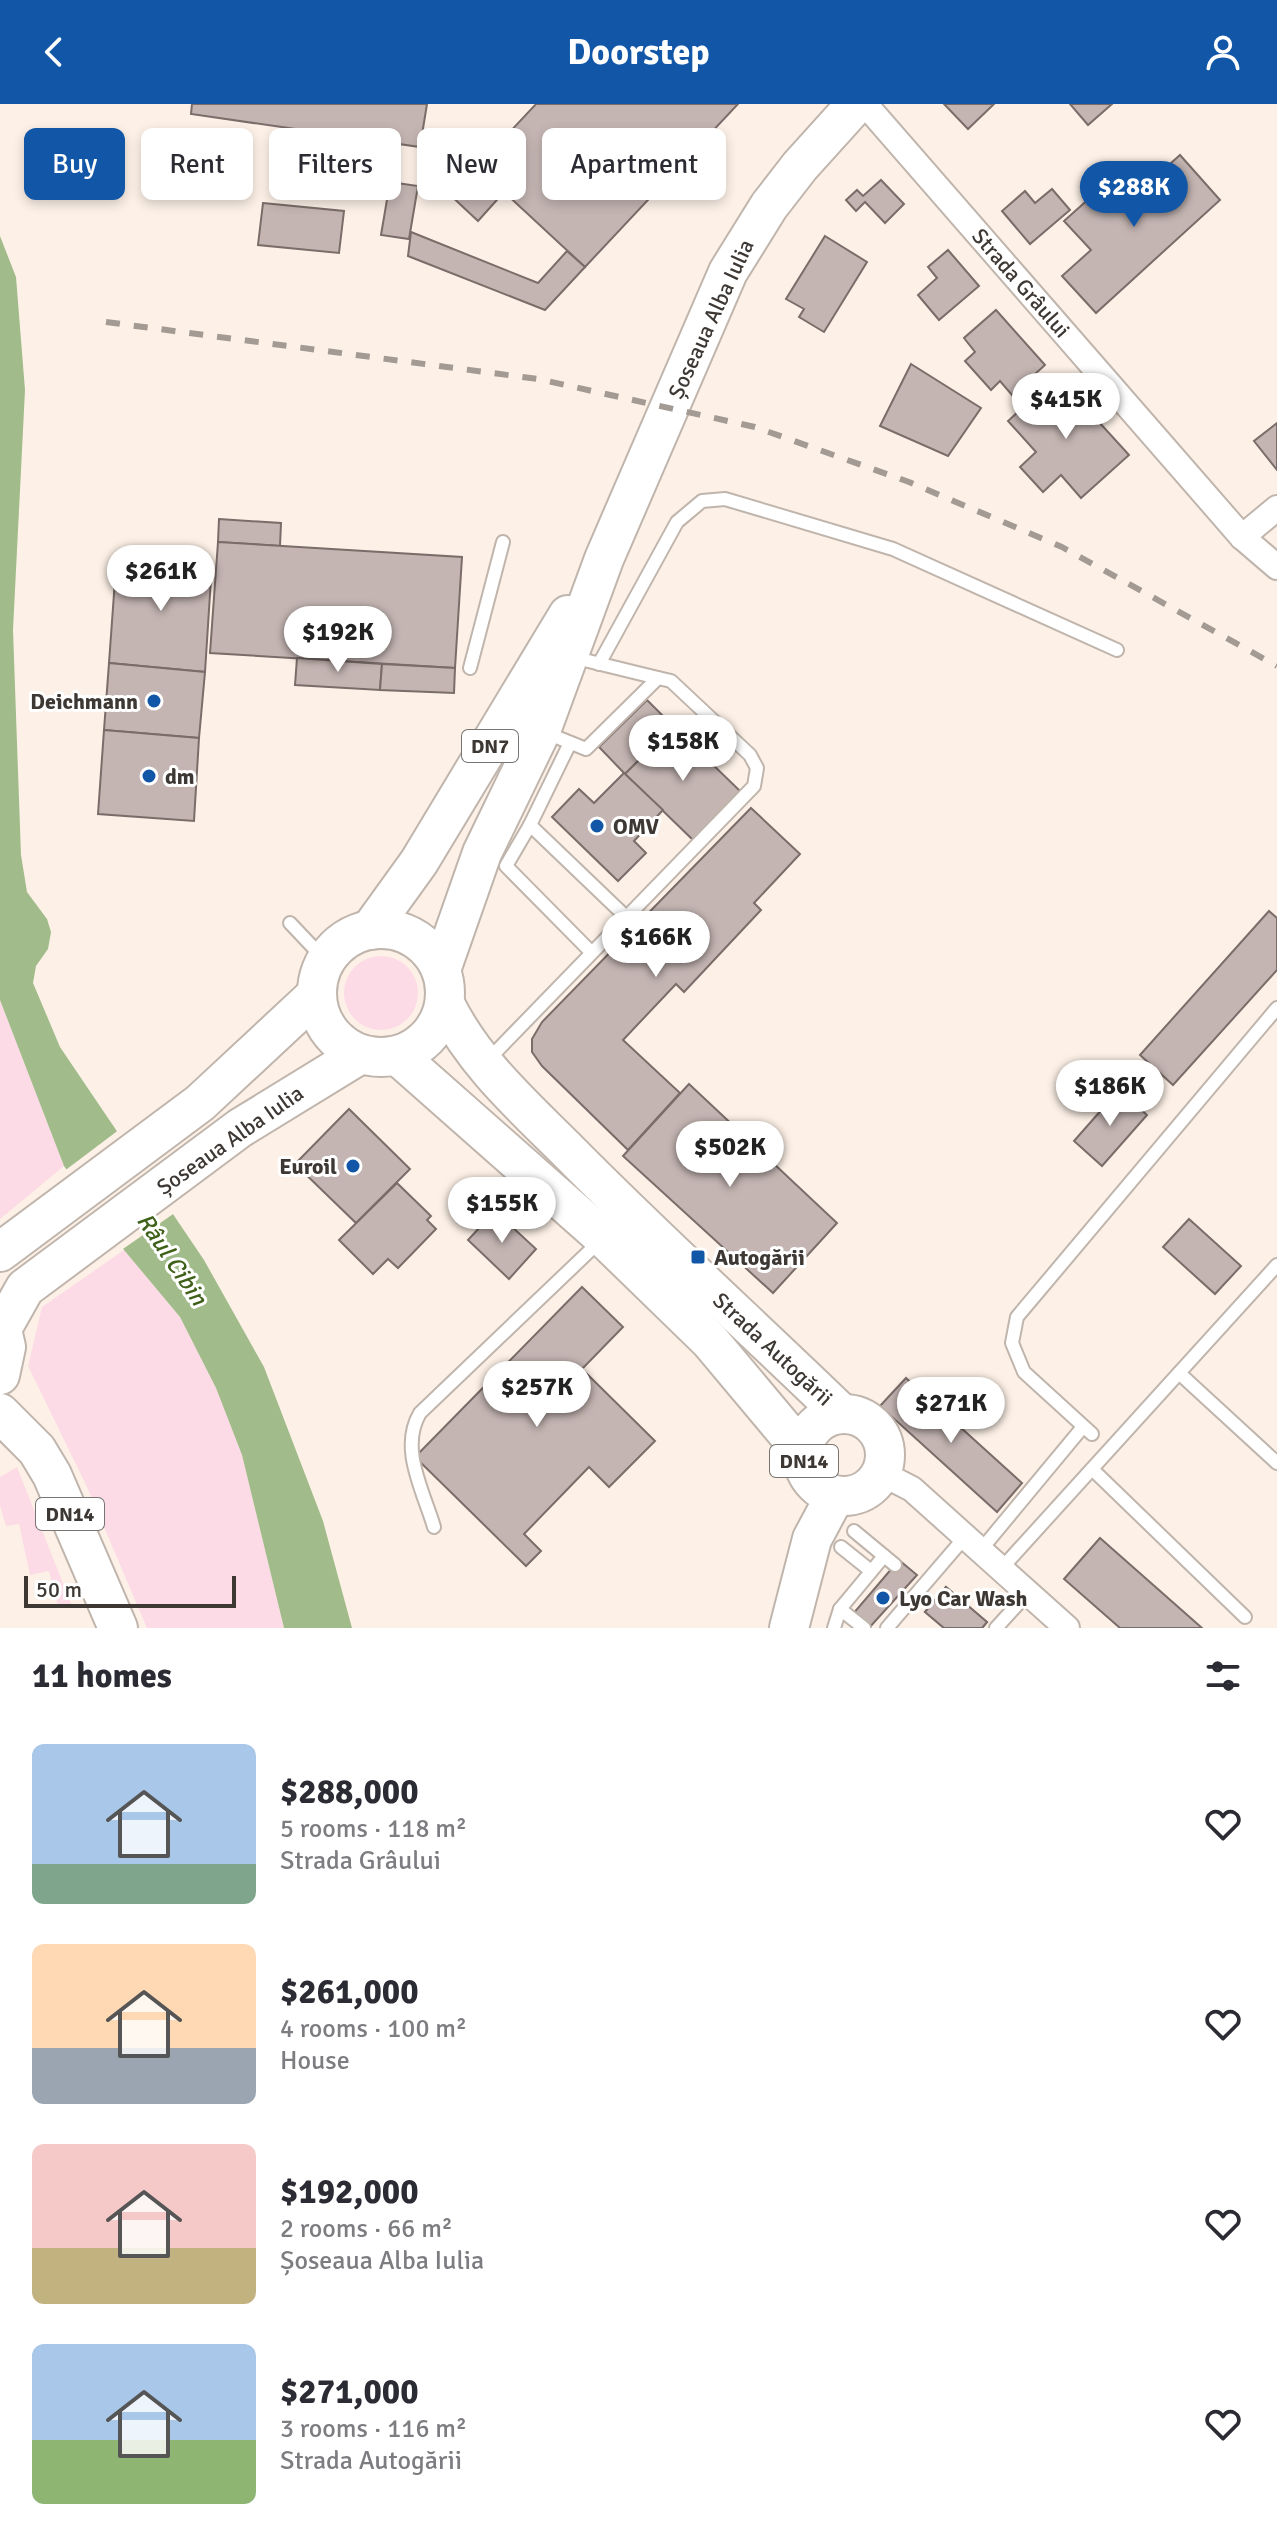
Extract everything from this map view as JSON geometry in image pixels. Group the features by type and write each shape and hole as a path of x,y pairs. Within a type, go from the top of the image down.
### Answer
{"main road":[{"name":"Șoseaua Alba Iulia","path":"370,930 419,862 604,559 744,242 800,166 856,104"},
{"name":"Șoseaua Alba Iulia","path":"443,987 494,860 556,737 584,660 604,559"},
{"name":"DN7","path":"321,978 337,945 370,930"},
{"path":"370,930 396,931 420,942 443,987"},
{"name":"Șoseaua Alba Iulia","path":"6,1245 200,1103 321,978"},
{"path":"321,978 319,1014 328,1032 342,1046 359,1055 378,1058 398,1056"},
{"name":"DN7","path":"398,1056 429,1037 443,987"},
{"name":"Strada Autogării","path":"443,987 461,1037 483,1064 758,1340 842,1414"},
{"name":"Șoseaua Alba Iulia","path":"2,1324 17,1298 36,1280 240,1128 359,1055"},
{"name":"Strada Autogării","path":"398,1056 718,1342 803,1452"},
{"path":"0,1375 6,1347 2,1324"},
{"name":"DN14","path":"0,1413 37,1450 52,1475 118,1628"},
{"name":"DN14","path":"842,1414 866,1419 875,1427 885,1449 881,1473 875,1483 857,1495 835,1496 821,1490 811,1479 803,1452 815,1425 842,1414"},
{"name":"DN14","path":"789,1628 812,1539 835,1496"}],"street":[{"name":"Strada Grâului","path":"865,104 1242,537 1277,567"},
{"path":"1242,537 1277,508"},
{"path":"881,1473 912,1489 1067,1628"}],"lane":[{"path":"483,1064 754,786 757,768 750,755 671,681 584,660 677,522 702,501 725,499 893,549 1117,650"},
{"path":"470,668 503,542"},
{"path":"591,952 494,860 530,825 556,737 586,749 658,678"},
{"path":"530,825 625,916"},
{"path":"290,923 321,978"},
{"path":"883,1626 918,1584 973,1544 1087,1431 1024,1372 1012,1343 1017,1317 1277,1008"},
{"path":"434,1527 409,1446 411,1427 420,1413 604,1238"},
{"path":"1001,1569 1277,1265"},
{"path":"1179,1373 1277,1463"},
{"path":"1092,1469 1245,1617"},
{"path":"875,1572 845,1542 875,1572"},
{"path":"834,1628 875,1572 895,1565"},
{"path":"996,1628 1028,1593"},
{"path":"849,1605 864,1628"}],"shaded area":[{"path":"381,956 395,959 407,967 415,979 418,993 415,1007 407,1019 395,1027 381,1030 367,1027 355,1019 347,1007 344,993 347,979 355,967 367,959"},
{"path":"0,1000 64,1166 0,1219"},
{"path":"124,1250 180,1317 216,1388 242,1455 284,1628 147,1628 87,1487 28,1366 42,1307"},
{"path":"17,1467 72,1606 58,1607 49,1571 30,1575 19,1524 6,1526 0,1506 0,1477"}],"water":[{"name":"Râul Cibin","path":"0,236 16,277 25,390 13,630 21,855 27,892 47,919 51,932 48,949 36,966 33,983 60,1047 204,1260 264,1367 323,1521 352,1628 284,1628 242,1455 216,1388 180,1317 124,1250 64,1166 0,1000"}],"pier":[{"path":"120,1129 176,1212 120,1251 63,1172"}],"building":[{"path":"192,104 427,104 423,128 417,128 417,147 401,144 401,128 288,128 191,114"},
{"path":"536,104 738,104 715,128 542,128 542,200 648,200 585,267 513,200 526,200 526,128 514,128"},
{"path":"944,104 994,104 968,129"},
{"path":"1070,104 1112,104 1088,125"},
{"path":"1180,155 1220,200 1096,313 1062,276 1091,250 1064,221 1112,178 1131,199"},
{"path":"881,180 904,204 885,223 865,202 856,211 846,200 857,190 863,196"},
{"path":"401,184 417,186 409,239 381,235 387,200 401,200"},
{"path":"1052,189 1070,210 1030,244 1002,211 1025,191 1035,203"},
{"path":"456,200 497,200 478,221"},
{"path":"263,203 344,211 339,253 258,245"},
{"path":"411,232 538,283 567,251 585,267 545,310 408,256"},
{"path":"825,236 867,262 824,332 799,317 804,309 786,299"},
{"path":"948,250 979,286 939,320 918,295 937,278 928,267"},
{"path":"996,310 1045,365 1012,395 1000,381 991,390 965,361 975,352 964,338"},
{"path":"911,364 981,408 948,456 880,426"},
{"path":"1057,376 1129,455 1081,498 1061,475 1043,492 1020,467 1036,452 1008,421"},
{"path":"1277,423 1277,470 1254,441"},
{"path":"219,519 281,523 280,546 218,542"},
{"path":"218,542 462,557 455,668 210,653"},
{"path":"117,552 212,563 205,672 109,663"},
{"path":"297,658 382,664 380,690 295,685"},
{"name":"Deichmann","path":"109,663 205,672 199,738 104,730"},
{"path":"382,664 455,668 454,693 380,690"},
{"path":"647,700 673,726 625,774 599,747"},
{"path":"673,726 740,791 693,840 625,774"},
{"name":"dm","path":"104,730 199,738 194,821 98,814"},
{"path":"624,773 663,810 634,841 646,853 618,881 552,817 579,789 594,803"},
{"path":"751,808 800,854 754,903 761,910 684,992 676,984 623,1040 680,1093 628,1150 542,1066 532,1052 532,1039 542,1022"},
{"path":"1269,911 1277,918 1277,970 1173,1085 1140,1055"},
{"path":"689,1084 837,1223 773,1293 623,1156"},
{"path":"1119,1090 1147,1115 1102,1166 1074,1141"},
{"name":"Euroil","path":"349,1109 410,1169 356,1223 295,1164"},
{"path":"397,1183 431,1216 427,1220 436,1229 398,1268 388,1259 373,1274 339,1240"},
{"path":"495,1211 536,1249 509,1279 468,1240"},
{"path":"1189,1219 1241,1266 1215,1294 1163,1247"},
{"path":"582,1287 623,1327 582,1369 655,1441 609,1487 589,1467 524,1534 541,1551 526,1566 415,1457"},
{"path":"906,1378 1022,1483 997,1512 880,1406"},
{"path":"1100,1538 1202,1628 1120,1628 1064,1579"},
{"name":"Lyo Car Wash","path":"899,1560 917,1575 869,1628 852,1615"},
{"path":"946,1587 987,1622 982,1628 944,1628 925,1612"},
{"path":"946,1587 987,1622 982,1628 944,1628 925,1612"}],"railway":[{"path":"106,322 538,379 755,427 909,482 1062,547 1277,666"}],"place":[{"name":"Deichmann","path":"154,701"},
{"name":"dm","path":"149,776"},
{"name":"OMV","path":"597,826"},
{"name":"Euroil","path":"353,1166"},
{"name":"Autogării","path":"698,1257"},
{"name":"Lyo Car Wash","path":"883,1598"}]}
